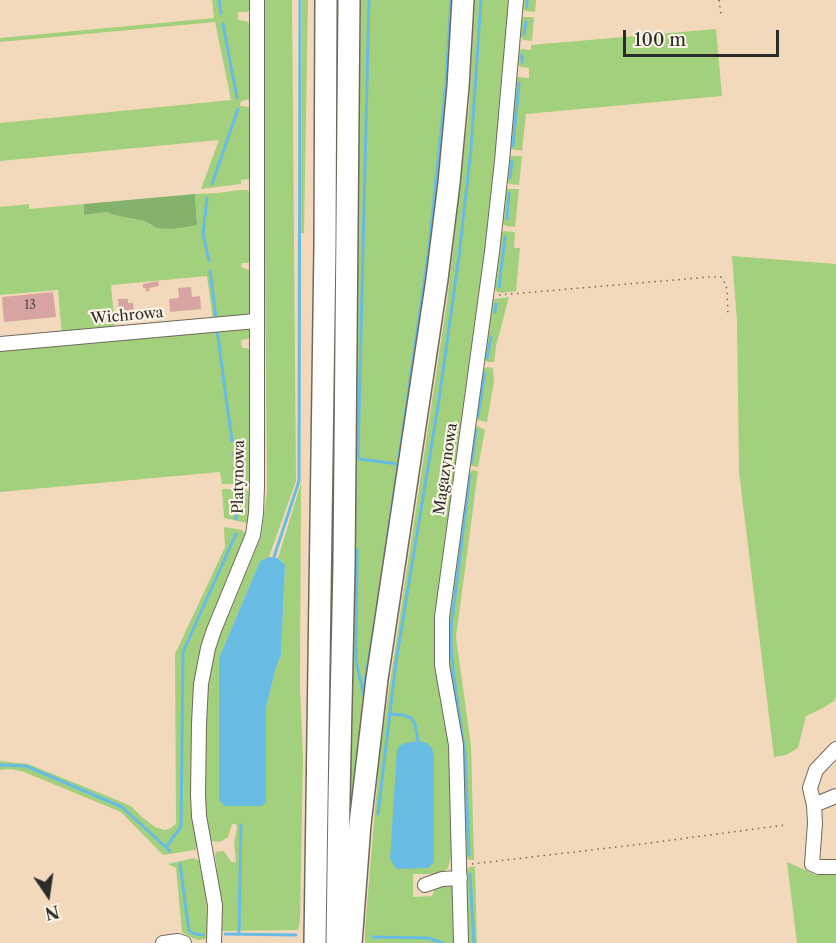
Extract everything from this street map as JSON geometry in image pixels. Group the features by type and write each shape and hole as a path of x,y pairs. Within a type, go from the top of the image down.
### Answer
{"highway":[{"path":"315,943 325,246 326,0"},
{"path":"337,943 344,565 349,0"},
{"path":"351,943 360,824 377,680 448,193 458,87 462,0"}],"street":[{"name":"Platynowa","path":"214,943 214,905 199,816 201,684 214,630 253,535 257,486 257,0"},
{"name":"Magazynowa","path":"461,943 456,746 442,665 442,617 486,295 503,150 516,0"},
{"name":"Wichrowa","path":"0,344 256,321"},
{"path":"836,749 816,770 810,788 815,823 812,864 819,867 836,867"},
{"path":"814,805 836,796"},
{"path":"425,885 459,871"},
{"path":"163,943 178,941 184,943"}],"path":[{"path":"719,0 722,15"},
{"path":"486,295 721,277 727,289 728,315"},
{"path":"459,871 483,862 785,825"}],"green space":[{"path":"212,0 250,0 250,9 247,12 238,12 238,20 250,24 250,99 241,101 240,106 250,107 249,179 241,180 241,184 201,189 219,140 0,161 0,123 231,100 215,22 0,42 0,38 214,18"},
{"path":"263,0 292,0 296,481 269,557 260,561 219,658 266,802 266,707 281,655 285,565 278,558 301,483 300,687 303,758 300,921 298,930 222,931 222,907 215,855 216,852 224,851 231,862 236,862 234,842 237,828 236,824 232,824 228,837 220,842 211,841 207,834 205,797 207,680 212,655 261,537 267,491"},
{"path":"302,0 308,0 304,233 301,233"},
{"path":"361,0 456,0 450,108 350,830"},
{"path":"475,0 510,0 490,218 436,609 435,654 449,755 452,853 448,868 443,872 413,874 413,897 432,896 436,886 449,884 452,886 454,943 365,943 380,750 447,301 469,107"},
{"path":"522,0 536,0 535,12 523,9"},
{"path":"522,17 534,17 532,41 523,40 520,35"},
{"path":"716,29 722,96 526,114 522,151 510,149 515,80 518,77 529,78 529,68 521,67 517,63 520,50 531,50 531,45"},
{"path":"511,156 522,156 519,185 507,182 508,159"},
{"path":"507,189 519,189 515,227 506,226 502,220"},
{"path":"247,190 251,193 251,261 242,263 241,267 251,271 251,313 249,316 213,322 207,276 111,285 115,331 62,336 58,290 0,295 0,207 29,204 29,209 84,204 84,215 107,212 144,221 150,225 173,229 197,224 195,194"},
{"path":"195,194 197,225 173,229 157,228 144,221 107,212 84,215 84,204"},
{"path":"503,231 515,232 514,248 520,248 516,291 501,293 497,292 493,285 500,236"},
{"path":"732,256 836,264 836,697 834,701 806,716 798,748 786,755 774,757 739,472 737,322"},
{"path":"509,297 494,362 487,362 484,360 491,304 494,299"},
{"path":"246,326 251,329 251,336 241,340 242,348 247,348 251,352 250,482 248,484 222,484 220,472 0,492 0,348"},
{"path":"487,367 493,368 494,381 487,422 477,420 475,417 482,370"},
{"path":"474,427 485,430 478,467 470,465 469,460"},
{"path":"473,470 478,471 456,637 471,746 474,860 469,860 465,856 447,646 468,473"},
{"path":"222,489 245,489 251,493 247,523 224,518"},
{"path":"224,527 242,530 246,534 245,542 201,646 194,679 192,817 198,846 195,850 163,855 121,812 24,772 11,769 0,770 0,761 28,764 131,806 155,827 165,830 176,823 175,654 225,547"},
{"path":"194,858 199,861 206,896 208,930 207,939 198,940 182,932 176,868 168,864"},
{"path":"787,862 816,875 836,871 836,943 797,943"},
{"path":"475,866 477,943 467,943 466,870"}],"water":[{"path":"269,557 278,558 285,565 281,655 266,707 266,802 262,806 225,806 219,800 219,658 260,561"},
{"path":"418,741 427,743 432,748 434,756 434,862 428,868 396,869 390,859 397,750 399,746 406,743"}],"building":[{"path":"158,281 159,286 149,288 150,291 143,288 143,284"},
{"path":"191,287 192,297 200,296 201,309 170,312 169,299 179,298 178,288"},
{"path":"53,292 56,317 4,322 2,297"},
{"path":"118,299 128,299 128,303 133,303 135,317 120,318"}],"waterway":[{"path":"219,0 221,13"},
{"path":"274,557 299,481 300,0"},
{"path":"369,0 358,457 398,464"},
{"path":"382,577 429,248 446,84 451,0"},
{"path":"378,814 396,662 439,400 459,256 471,149 481,0"},
{"path":"527,0 527,6"},
{"path":"524,34 526,22"},
{"path":"223,24 237,98"},
{"path":"522,55 522,62"},
{"path":"513,146 519,83"},
{"path":"212,184 238,109"},
{"path":"510,178 512,161"},
{"path":"507,219 509,193"},
{"path":"207,198 203,234 209,261"},
{"path":"499,287 505,237"},
{"path":"210,271 216,318"},
{"path":"495,312 496,304"},
{"path":"217,330 232,441"},
{"path":"487,358 491,337"},
{"path":"478,416 485,373"},
{"path":"472,462 476,430"},
{"path":"234,453 236,479"},
{"path":"469,855 465,754 454,678 451,628 470,475"},
{"path":"236,519 237,494"},
{"path":"166,847 181,827 183,652 236,534"},
{"path":"357,550 356,661 363,692"},
{"path":"363,694 374,628"},
{"path":"389,714 411,718 415,724 418,741"},
{"path":"0,765 26,766 122,807 170,851"},
{"path":"239,934 241,825"},
{"path":"180,864 189,931 203,935"},
{"path":"470,874 474,943"},
{"path":"225,934 296,935"},
{"path":"373,937 428,938 443,943"}]}
